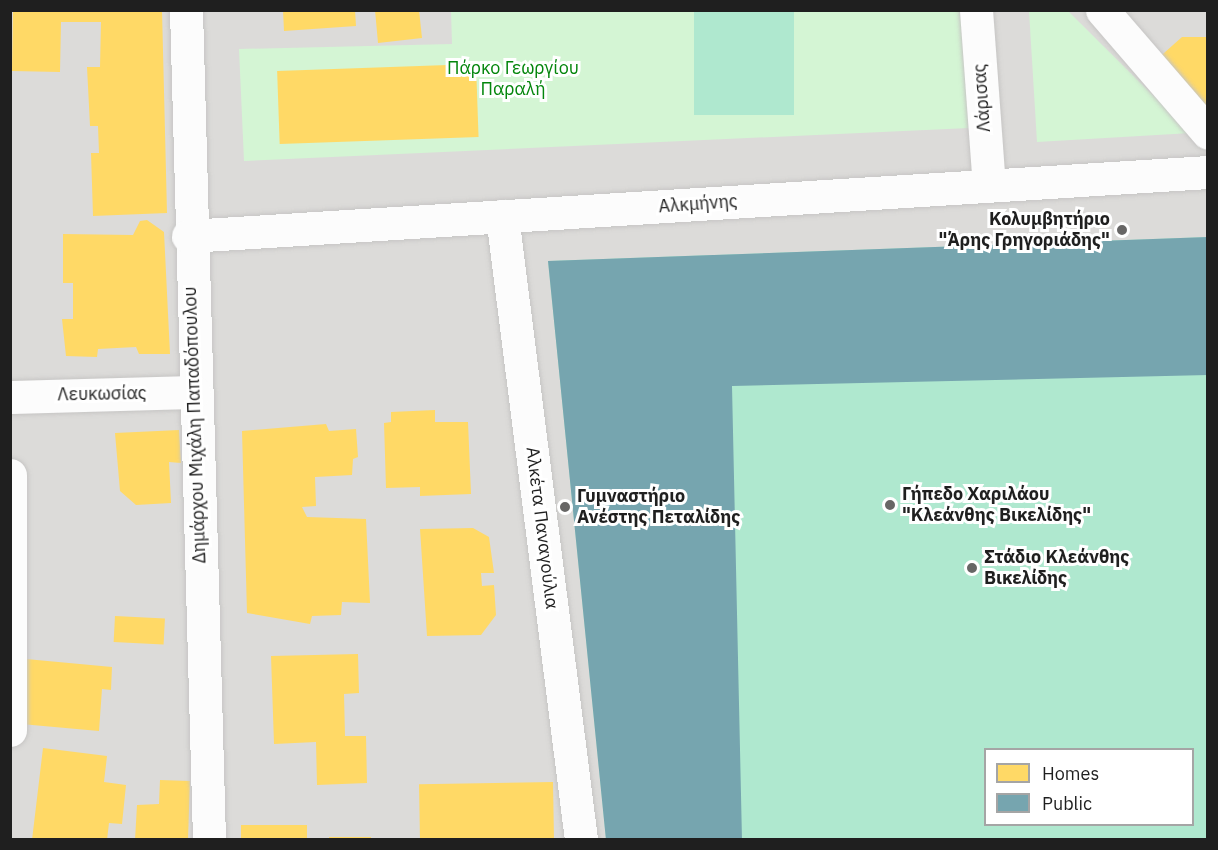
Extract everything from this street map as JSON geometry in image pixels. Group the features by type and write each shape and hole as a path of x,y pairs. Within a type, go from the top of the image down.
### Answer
{"street":[{"name":"Δημάρχου Μιχάλη Παπαδόπουλου","path":"186,10 188,236 209,840"},
{"name":"Λάρισας","path":"976,10 989,185"},
{"path":"1102,10 1208,134"},
{"name":"Αλκμήνης","path":"188,236 1208,172"},
{"name":"Αλκέτα Παναγούλια","path":"502,216 581,840"},
{"name":"Λευκωσίας","path":"10,397 194,392"},
{"path":"10,476 10,730"}],"shaded area":[{"path":"10,11 1207,11 1207,839 11,839"}],"green space":[{"name":"Πάρκο Γεωργίου Παραλή","path":"451,11 960,11 969,128 244,161 239,49 452,44"},
{"path":"694,11 794,11 794,115 694,115"},
{"path":"1029,11 1068,11 1191,133 1037,142"},
{"name":"Γήπεδο Χαριλάου \"Κλεάνθης Βικελίδης\"","path":"1207,237 1207,839 606,839 548,261"}],"building: Homes":[{"path":"13,10 162,10 167,213 93,216 91,153 99,153 98,126 90,126 87,67 100,67 101,22 61,22 60,72 12,71"},
{"path":"283,10 355,10 356,26 284,31"},
{"path":"375,10 419,10 422,38 378,43"},
{"path":"1182,37 1208,37 1208,123 1155,61"},
{"path":"476,64 479,137 280,144 277,71"},
{"path":"147,220 164,232 170,354 139,354 136,347 98,349 97,357 66,356 62,319 73,319 73,283 63,283 63,234 133,235 140,221"},
{"path":"435,410 435,422 468,422 471,494 420,496 420,487 386,488 384,423 391,422 391,412"},
{"path":"326,424 329,431 356,429 358,457 353,459 352,475 315,477 316,506 302,507 307,517 366,519 370,603 342,602 341,615 312,616 310,624 247,613 242,431"},
{"path":"179,430 181,463 169,462 171,503 136,505 120,491 115,433"},
{"path":"473,528 489,537 494,573 481,573 482,586 494,585 496,615 481,635 427,636 420,529"},
{"path":"115,616 165,619 164,645 114,642"},
{"path":"358,654 359,693 344,694 345,736 366,736 367,783 317,785 316,742 274,744 271,656"},
{"path":"26,659 112,667 111,690 102,689 99,731 21,724"},
{"path":"43,748 107,756 104,782 126,785 122,824 109,823 107,840 32,840"},
{"path":"160,780 190,781 188,840 135,840 137,805 159,804"},
{"path":"553,782 554,840 420,840 419,784"},
{"path":"241,825 307,825 307,840 241,840"},
{"path":"329,837 371,837 371,840 329,840"}],"building: Public":[{"path":"1208,237 1208,375 732,386 742,840 606,840 548,261"}],"place":[{"name":"Κολυμβητήριο \"Άρης Γρηγοριάδης\"","path":"1122,230"},
{"name":"Γήπεδο Χαριλάου \"Κλεάνθης Βικελίδης\"","path":"890,505"},
{"name":"Γυμναστήριο Ανέστης Πεταλίδης","path":"565,507"},
{"name":"Στάδιο Κλεάνθης Βικελίδης","path":"972,568"}]}
